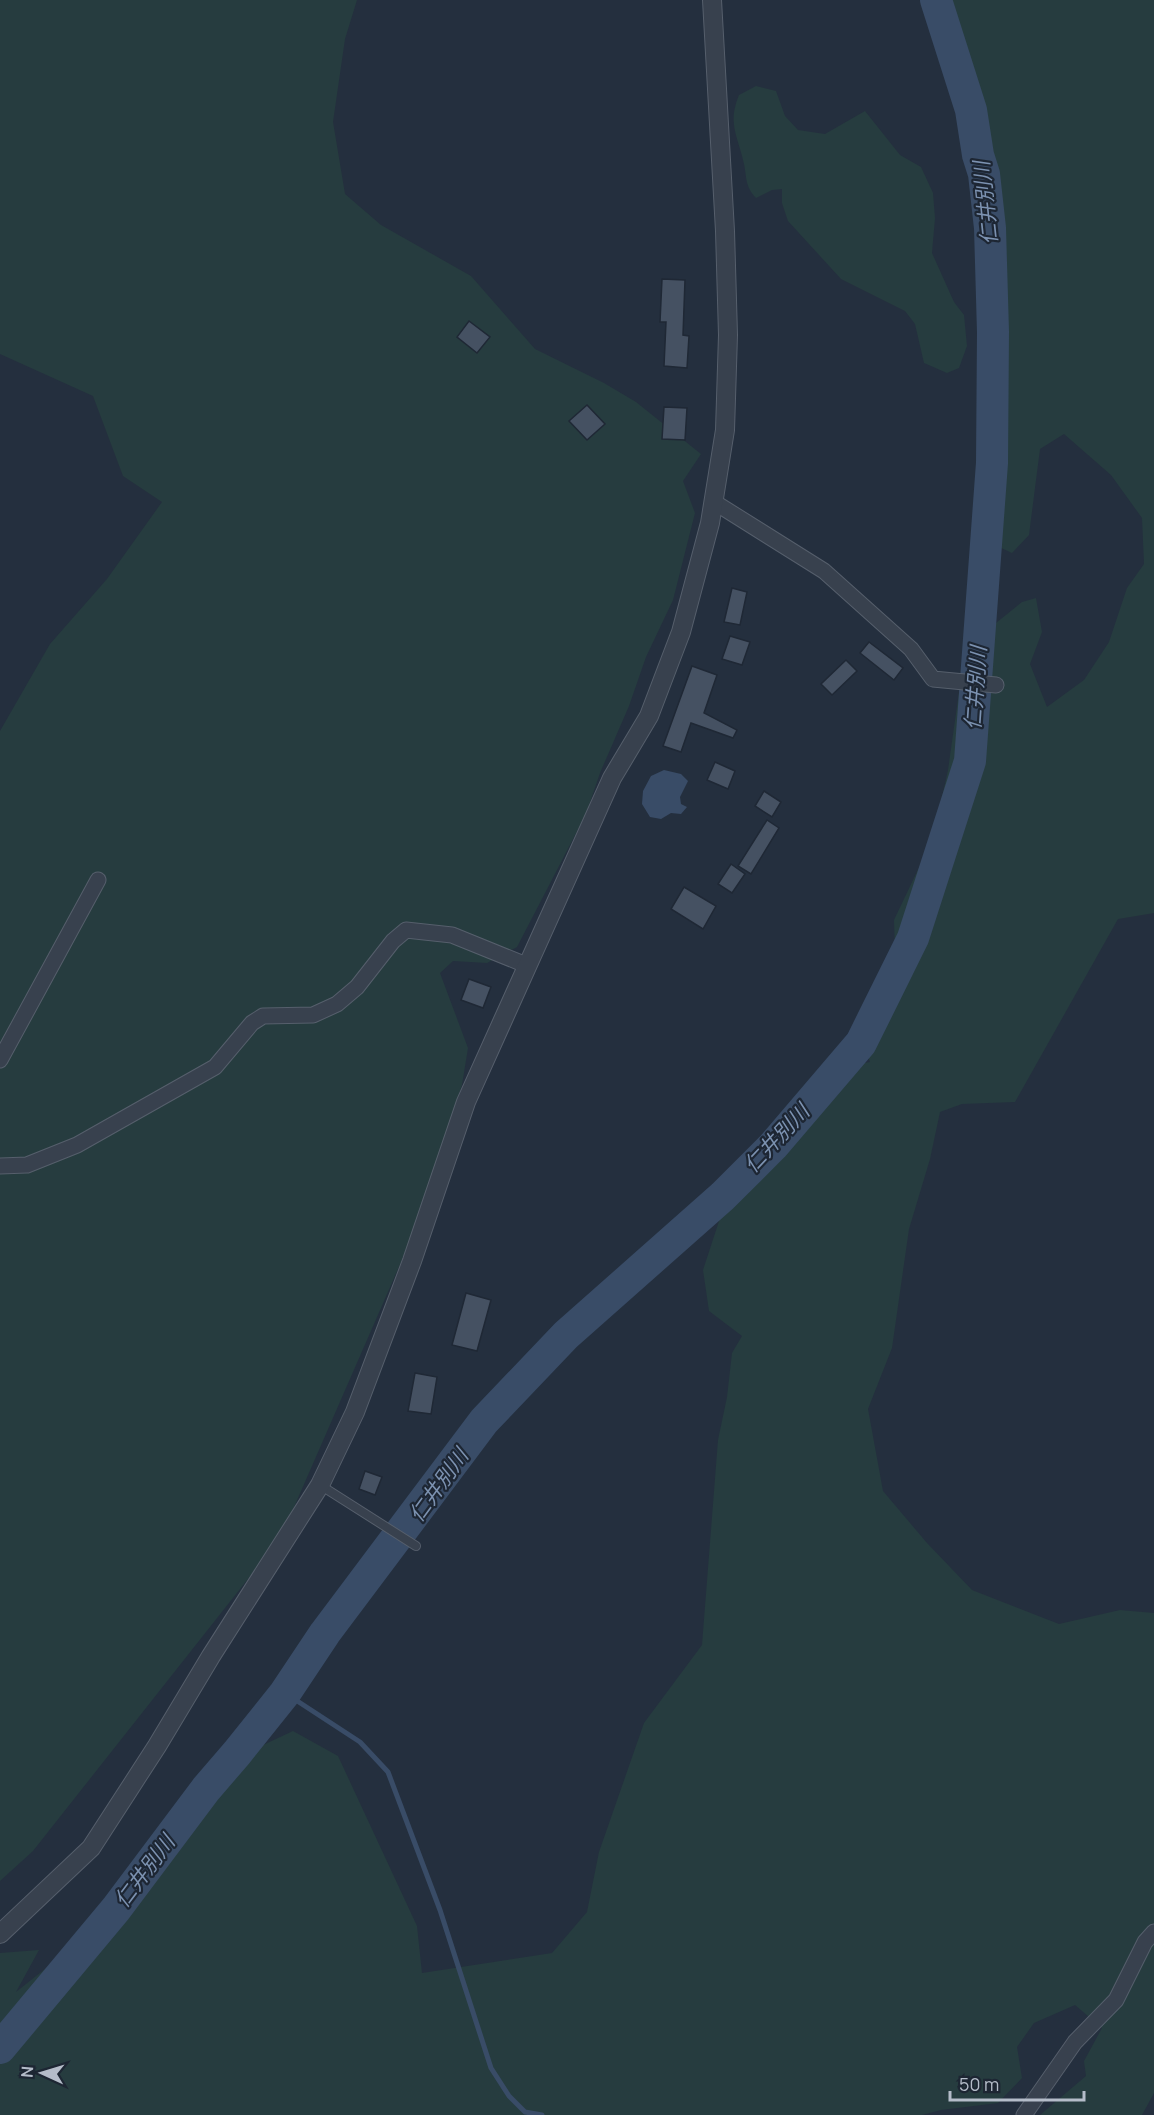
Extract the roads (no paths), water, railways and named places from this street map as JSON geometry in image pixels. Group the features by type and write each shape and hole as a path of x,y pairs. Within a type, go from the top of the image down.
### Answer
{"street":[{"path":"0,1934 91,1848 320,1485 355,1412 412,1261 466,1102 526,964 612,778 648,716 681,632 714,502 725,430 728,334 725,231 712,0"},
{"path":"714,502 824,570 911,649 933,679 996,685"},
{"path":"0,1060 98,880"},
{"path":"0,1166 27,1165 77,1145 215,1067 252,1023 262,1016 313,1015 337,1004 357,987 393,941 406,930 452,935 526,964"},
{"path":"1024,2115 1075,2043 1116,2000 1145,1942 1154,1932"}],"lane":[{"path":"320,1485 416,1546"}],"water":[{"path":"664,770 681,774 688,781 680,797 681,804 687,807 681,814 671,813 661,819 650,817 642,804 643,791 651,776"}],"waterway":[{"name":"仁井別川","path":"0,2048 116,1909 206,1789 285,1693 325,1633 484,1421 566,1335 723,1196 773,1146 861,1043 913,938 970,761 992,463 993,332 990,228 984,174 978,155 971,110 936,0"},
{"path":"285,1693 360,1742 388,1772 440,1910 491,2068 509,2096 525,2112 542,2115"}]}
